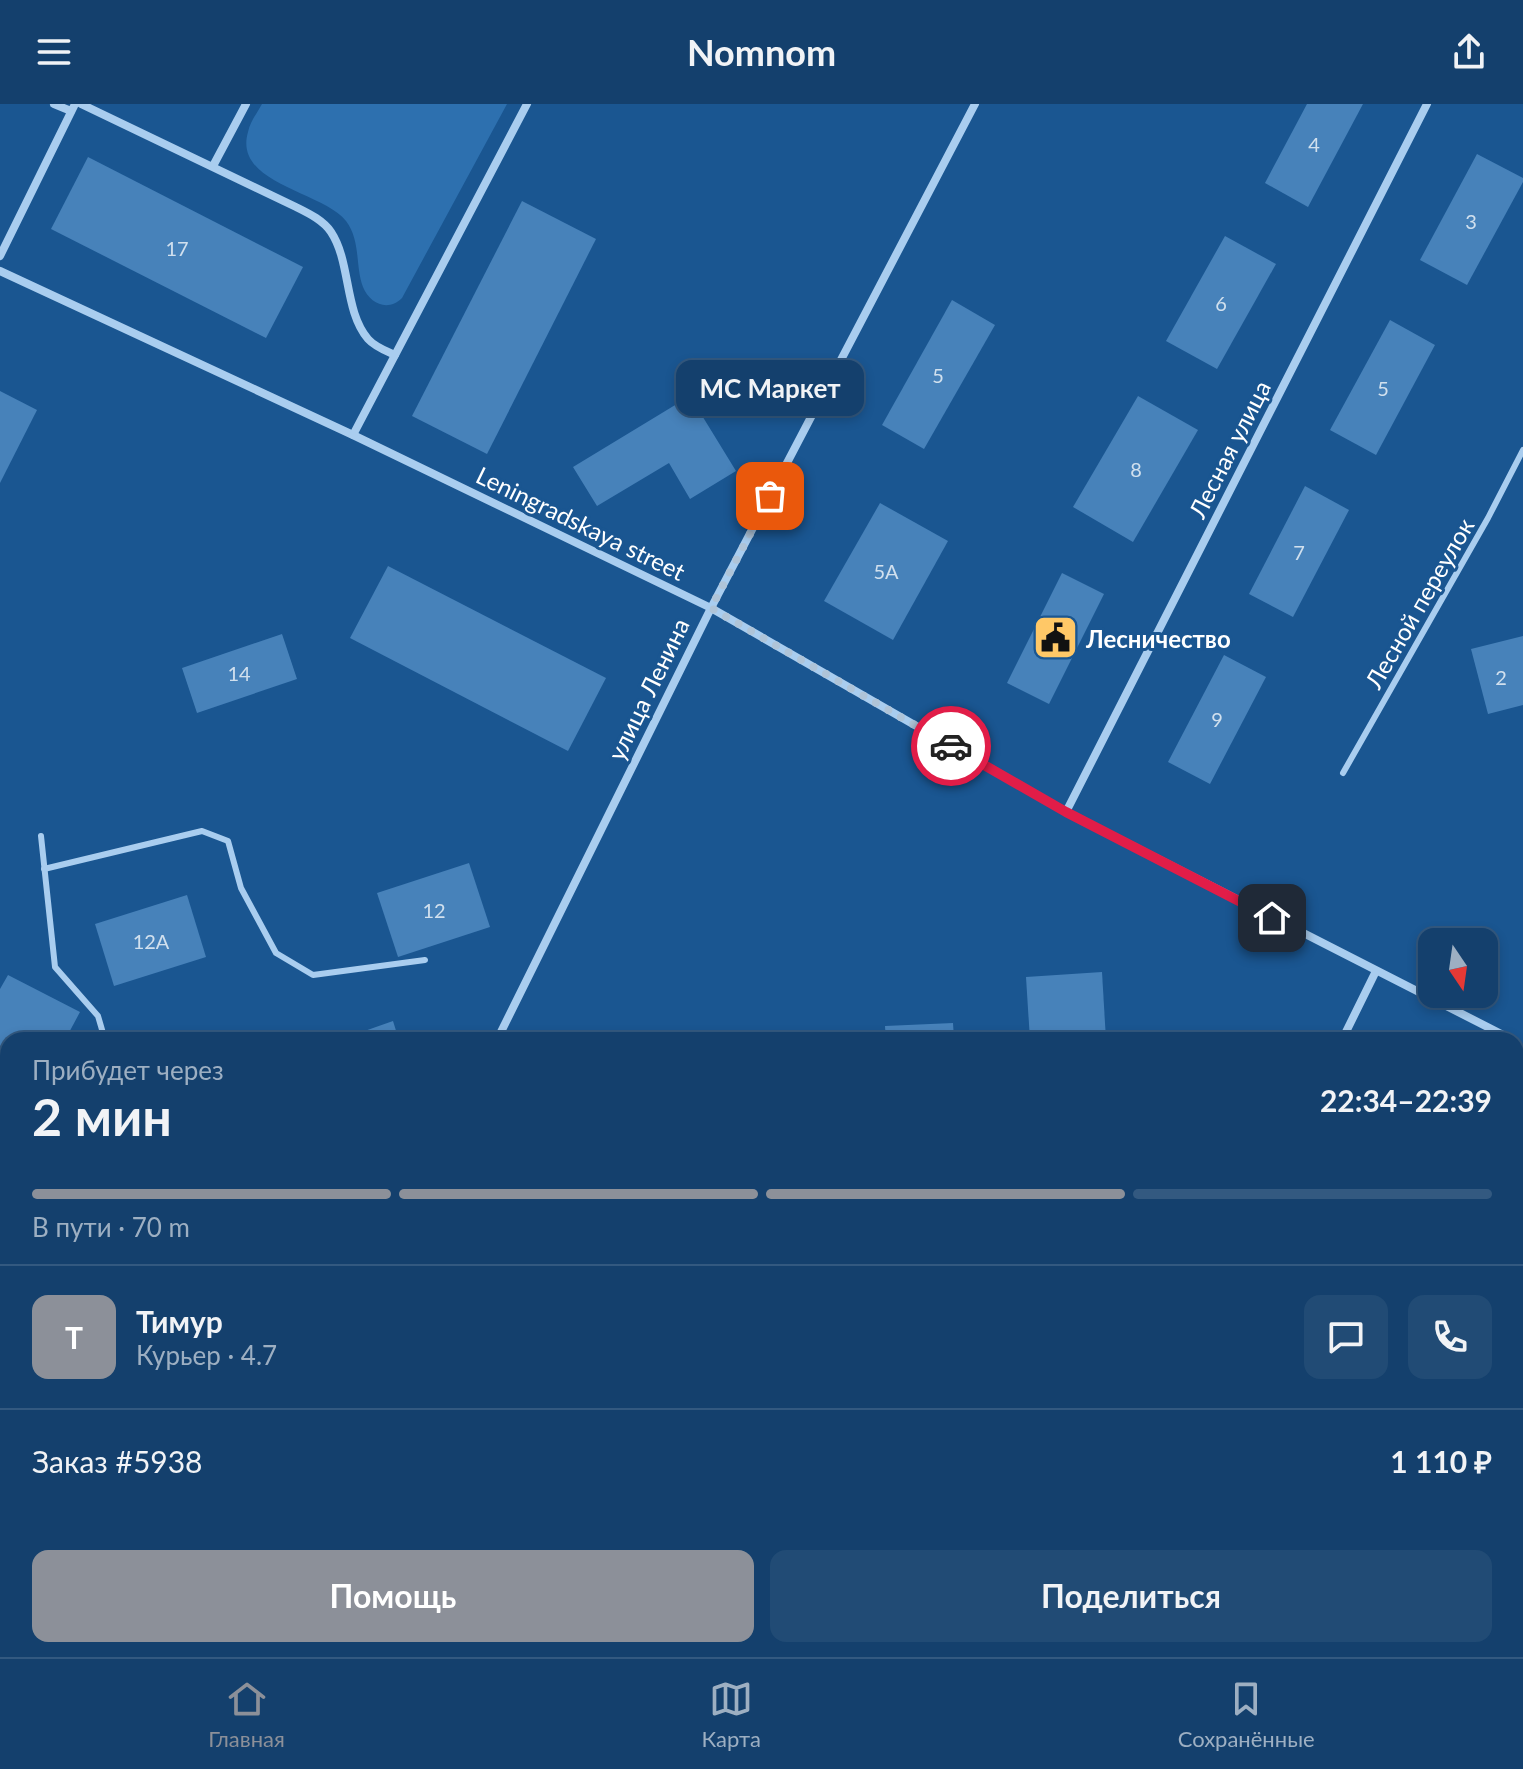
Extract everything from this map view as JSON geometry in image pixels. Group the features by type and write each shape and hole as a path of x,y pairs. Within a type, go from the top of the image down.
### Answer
{"street":[{"path":"0,256 73,108 54,104"},
{"path":"81,104 213,166 324,224 339,249 362,330 370,341 395,355"},
{"path":"213,166 246,104"},
{"path":"353,435 527,104"},
{"name":"улица Ленина","path":"501,1032 711,608 975,104"},
{"name":"Лесная улица","path":"1066,812 1427,104"},
{"name":"Leningradskaya street","path":"0,271 353,435 711,608 1066,812 1496,1032"},
{"path":"1346,1032 1376,971"}],"lane":[{"name":"Лесной переулок","path":"1343,773 1488,518 1523,450"},
{"path":"44,869 202,831 228,841 241,888 276,953 313,975 425,960"},
{"path":"41,836 55,967 98,1016 103,1032"}],"shaded area":[{"path":"262,104 507,104 402,298 385,305 370,298 363,287 354,237 346,221 318,202 282,185 254,164 247,150 248,132"}],"building":[{"path":"1307,104 1363,104 1308,207 1265,183"},
{"path":"1477,154 1523,178 1523,182 1467,285 1420,260"},
{"path":"88,157 303,267 266,338 51,229"},
{"path":"522,201 596,239 487,454 412,416"},
{"path":"1225,236 1276,264 1217,369 1166,341"},
{"path":"952,300 995,325 924,449 882,425"},
{"path":"1390,320 1435,345 1376,455 1330,430"},
{"path":"0,391 37,410 0,483"},
{"path":"690,396 736,471 690,499 669,463 597,506 573,467"},
{"path":"1138,396 1198,430 1133,542 1073,507"},
{"path":"1305,486 1349,510 1293,617 1249,594"},
{"path":"880,503 948,541 893,640 824,601"},
{"path":"388,566 606,678 568,751 350,638"},
{"name":"Лесничество","path":"1062,573 1104,594 1049,704 1007,683"},
{"path":"282,634 297,679 197,713 182,668"},
{"path":"1523,636 1523,705 1488,714 1471,649"},
{"path":"1224,655 1266,677 1210,784 1168,762"},
{"path":"469,863 490,927 398,957 377,893"},
{"path":"187,895 206,957 114,986 95,924"},
{"path":"1102,972 1106,1032 1029,1032 1026,977"},
{"path":"8,975 80,1012 69,1032 0,1032 0,989"},
{"path":"393,1021 396,1032 362,1032"},
{"path":"953,1023 954,1032 885,1032 885,1026"}],"way so far":[{"path":"770,496 711,608 951,746"}],"place":[{"name":"МС Маркет","path":"770,496"},
{"name":"Лесничество","path":"1055,638"}],"route":[{"path":"951,746 1066,812 1272,918"}]}
